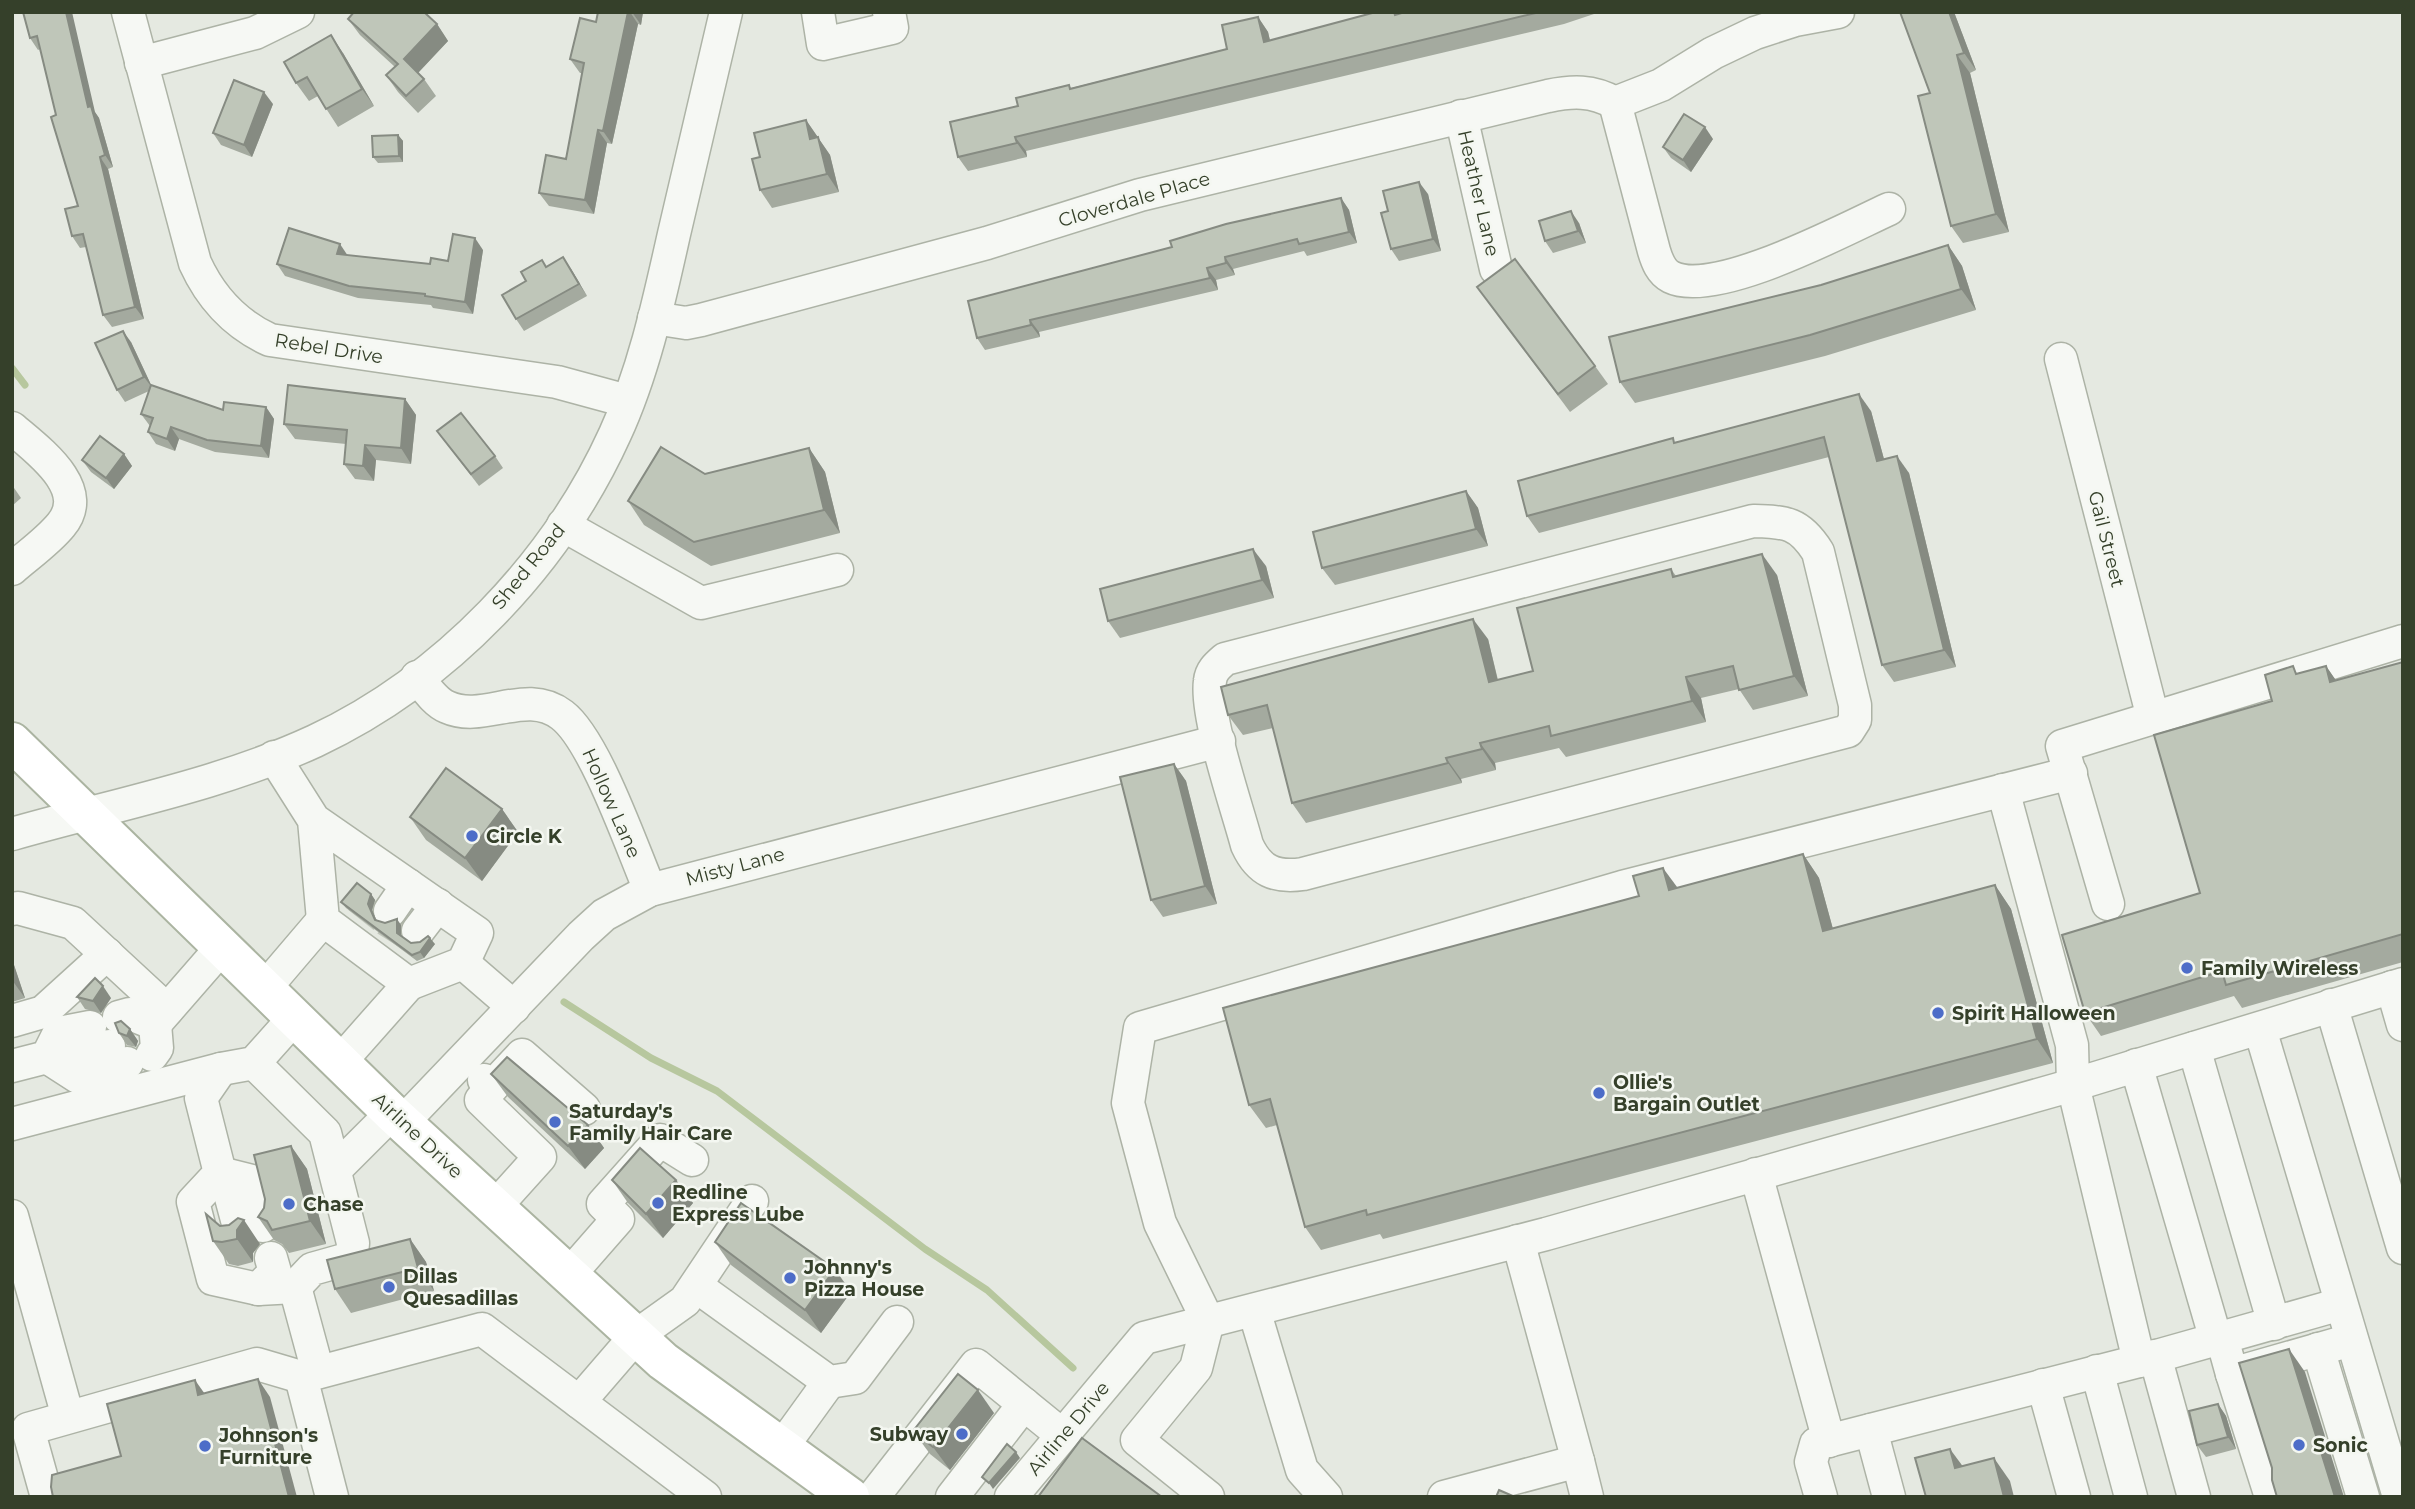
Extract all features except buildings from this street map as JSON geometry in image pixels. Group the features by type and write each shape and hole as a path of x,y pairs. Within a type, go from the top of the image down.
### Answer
{"main road":[{"name":"Airline Drive","path":"12,742 397,1117 663,1361 850,1497"}],"street":[{"name":"Rebel Drive","path":"128,12 195,263 221,304 254,333 270,340 556,382 627,401"},
{"path":"141,64 255,33 298,12"},
{"name":"Shed Road","path":"12,834 238,771 315,741 379,707 479,626 523,579 563,525 615,434 627,401 654,318 726,12"},
{"path":"818,12 824,44 892,28 889,12"},
{"path":"1838,12 1795,20 1755,33 1713,52 1661,85 1615,103 1657,262 1671,277 1681,280 1710,280 1771,263 1889,209"},
{"name":"Cloverdale Place","path":"654,318 686,323 701,320 987,243 1106,204 1461,116 1579,91 1594,93 1615,103"},
{"name":"Heather Lane","path":"1461,116 1496,269"},
{"name":"Gail Street","path":"2061,359 2153,718"},
{"path":"12,428 65,480 69,495 63,523 12,569"},
{"path":"12,454 29,457 46,475 53,487 63,523"},
{"path":"1753,521 1794,525 1809,538 1818,552 1855,705 1855,720 1849,731 1832,737 1284,876 1264,869 1254,859 1247,845 1219,741 1211,704 1210,679 1214,669 1225,660 1753,521"},
{"path":"563,525 701,603 837,570"},
{"path":"2108,904 2062,746 2403,641"},
{"name":"Hollow Lane","path":"417,677 447,707 466,711 531,703 561,713 584,740 650,890"},
{"name":"Misty Lane","path":"336,1169 461,1062 604,915 650,890 1219,741"},
{"path":"274,757 314,820 477,933 463,963"},
{"path":"1208,1497 1137,1440 1196,1367 1208,1321 1160,1223 1128,1103 1140,1028 1622,887 2071,773"},
{"path":"2003,790 2072,1045 2073,1085 2147,1358 2194,1497"},
{"path":"265,988 323,920 314,820"},
{"path":"340,1062 385,939 416,890"},
{"path":"385,939 416,890"},
{"path":"12,909 18,908 73,923 107,954 133,1036"},
{"path":"323,920 463,963 514,1007"},
{"path":"55,1058 78,1077 133,1036 223,946"},
{"path":"12,1021 43,1012 107,954"},
{"path":"2397,985 2403,1025"},
{"name":"Airline Drive","path":"1011,1497 1144,1338 1518,1241 2073,1085 2397,985"},
{"path":"2331,1005 2403,1248"},
{"path":"12,1124 221,1069 254,1063 295,1017"},
{"path":"2260,1029 2399,1497"},
{"path":"55,1058 59,1033 133,1036"},
{"path":"2194,1048 2274,1324"},
{"path":"495,1207 540,1157 481,1100 492,1087 522,1055 584,1109"},
{"path":"12,1066 55,1058"},
{"path":"461,1062 492,1087"},
{"path":"220,1180 193,1202 213,1279 312,1269 344,1260 352,1254 354,1243 325,1133 254,1063"},
{"path":"2136,1065 2219,1339 2271,1497"},
{"path":"221,1069 201,1098 220,1180 246,1230"},
{"path":"569,1275 618,1219 603,1204 660,1140 692,1160"},
{"path":"1756,1174 1829,1441"},
{"path":"579,1402 636,1336 685,1301 752,1201"},
{"path":"12,1216 68,1417"},
{"path":"1518,1241 1587,1497"},
{"path":"256,1276 310,1375 332,1497"},
{"path":"696,1286 829,1382 855,1378 897,1322"},
{"path":"1821,1497 1811,1462 1816,1444 2219,1339 2341,1304"},
{"path":"1254,1310 1302,1469 1326,1497"},
{"path":"47,1497 28,1429 257,1364 310,1375 482,1329 705,1497"},
{"path":"2232,1374 2351,1340"},
{"path":"2318,1349 2364,1497"},
{"path":"873,1497 976,1365 1062,1436"},
{"path":"2097,1371 2131,1497"},
{"path":"782,1447 829,1382"},
{"path":"2043,1385 2074,1497"},
{"path":"952,1497 1024,1404"},
{"path":"1871,1430 1889,1497"},
{"path":"1444,1497 1578,1461"}],"waterway":[{"path":"12,368 25,385"},
{"path":"564,1002 651,1058 717,1091 925,1249 987,1290 1073,1368"}],"tunnel":[{"path":"361,920 376,901"},
{"path":"391,942 404,921"}],"place":[{"name":"Circle K","path":"472,836"},
{"name":"Family Wireless","path":"2187,968"},
{"name":"Spirit Halloween","path":"1938,1013"},
{"name":"Ollie's Bargain Outlet","path":"1599,1093"},
{"name":"Saturday's Family Hair Care","path":"555,1122"},
{"name":"Redline Express Lube","path":"658,1203"},
{"name":"Chase","path":"289,1204"},
{"name":"Johnny's Pizza House","path":"790,1278"},
{"name":"Dillas Quesadillas","path":"389,1287"},
{"name":"Subway","path":"962,1434"},
{"name":"Sonic","path":"2299,1445"},
{"name":"Johnson's Furniture","path":"205,1446"}]}
